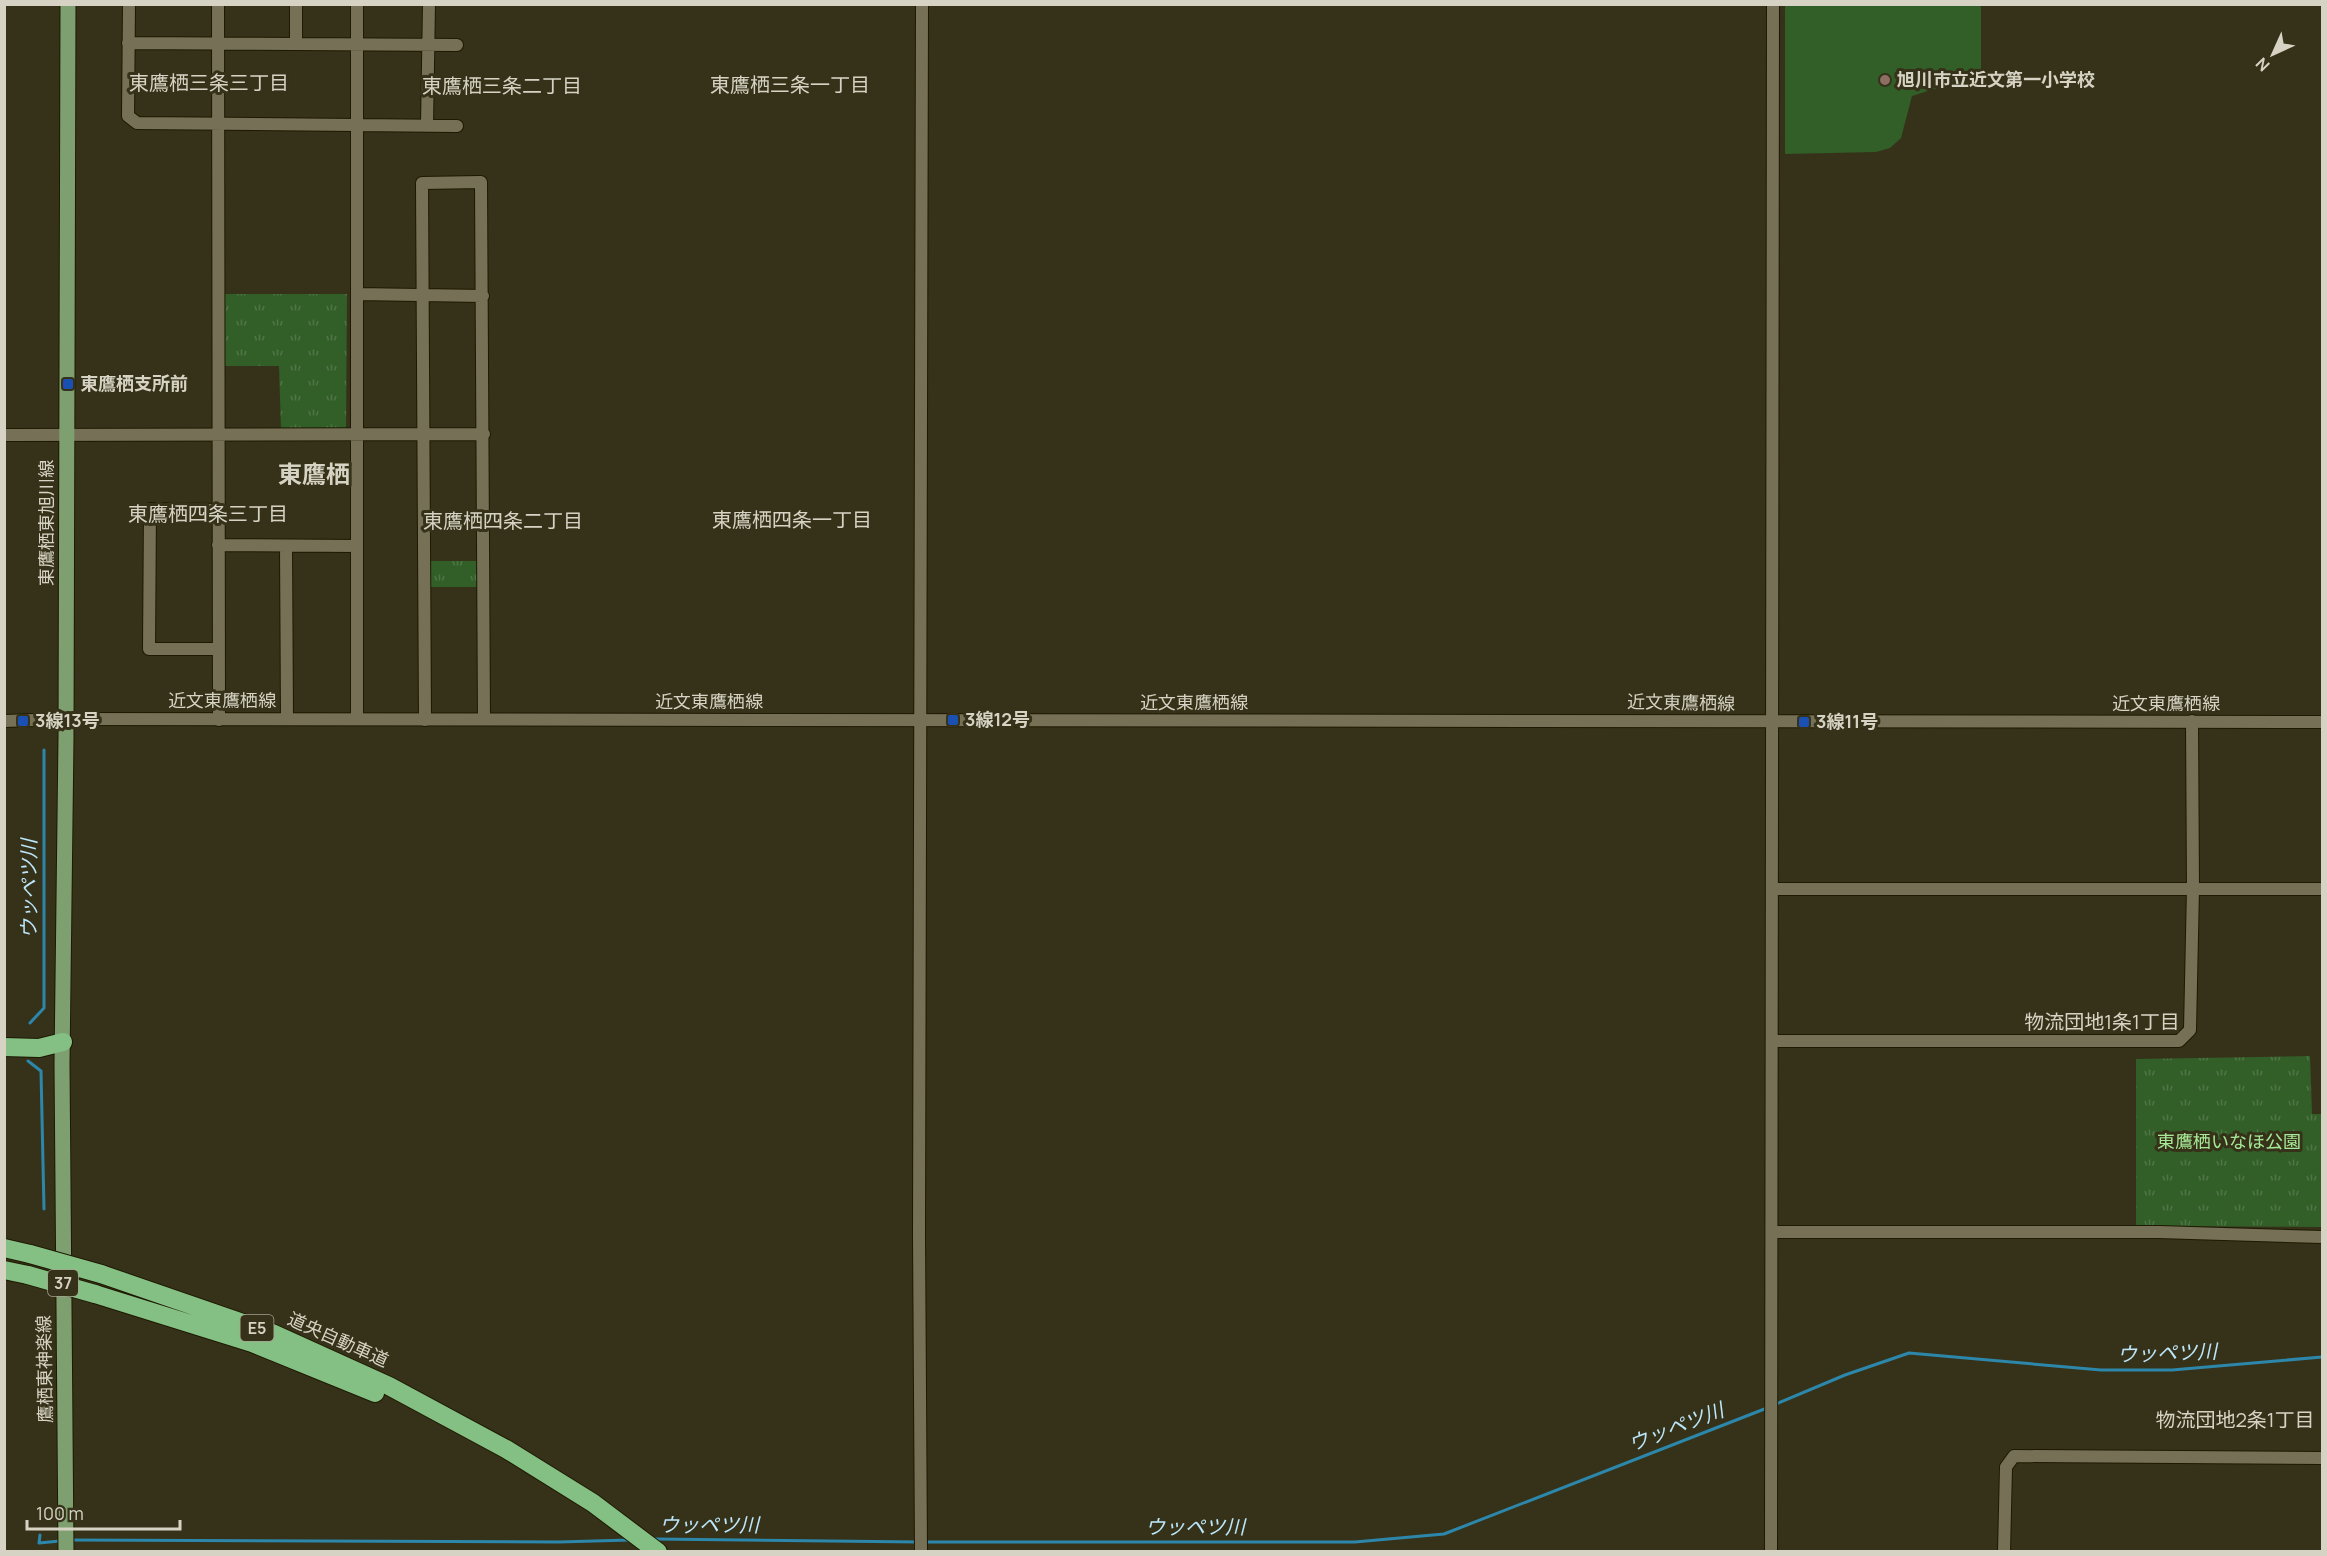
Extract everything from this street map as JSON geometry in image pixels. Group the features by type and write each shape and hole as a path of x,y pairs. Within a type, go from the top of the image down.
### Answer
{"highway":[{"path":"4,1035 39,1036 63,1042"},
{"path":"4,1047 39,1048 63,1042"},
{"name":"道央自動車道","path":"4,1248 100,1274 272,1333 389,1386 506,1449 593,1503 658,1551"},
{"name":"道央自動車道","path":"4,1271 28,1275 95,1294 252,1343 336,1376 506,1449"}],"main road":[{"name":"東鷹栖東旭川線","path":"63,1042 68,4"},
{"name":"鷹栖東神楽線","path":"63,1042 66,1551"}],"street":[{"path":"129,4 128,116 137,123 457,126"},
{"path":"218,4 219,720"},
{"path":"296,4 296,43"},
{"path":"357,4 357,719"},
{"path":"427,125 429,4"},
{"path":"921,1551 919,1234 922,4"},
{"path":"1771,1551 1773,4"},
{"path":"128,43 457,45"},
{"path":"425,720 422,183 481,182 484,719"},
{"path":"357,294 483,296"},
{"path":"4,435 484,434"},
{"path":"218,510 150,509 149,649 218,649"},
{"path":"218,545 357,546"},
{"path":"286,546 287,719"},
{"name":"近文東鷹栖線","path":"4,721 484,719 1772,723 2322,722"},
{"path":"1772,1041 2179,1041 2190,1030 2193,888 2192,721"},
{"path":"1772,889 2322,889"},
{"path":"1773,1232 2158,1232 2322,1237"},
{"path":"2004,1551 2006,1467 2014,1456 2322,1458"}],"green space":[{"name":"旭川市立近文第一小学校","path":"1785,5 1979,5 1981,7 1981,69 1976,76 1912,96 1901,138 1890,148 1876,152 1785,154"},
{"path":"224,294 347,294 346,428 281,429 279,366 224,366"},
{"path":"431,561 479,561 479,587 431,587"},
{"name":"東鷹栖いなほ公園","path":"2310,1056 2312,1114 2322,1114 2322,1227 2136,1226 2136,1059"}],"waterway":[{"name":"ウッペツ川","path":"30,1023 44,1008 44,750"},
{"name":"ウッペツ川","path":"28,1061 41,1071 44,1209"},
{"name":"ウッペツ川","path":"43,1321 43,1389"},
{"name":"ウッペツ川","path":"1776,1404 1845,1375 1909,1353 2101,1370 2172,1370 2322,1357"},
{"name":"ウッペツ川","path":"924,1542 1355,1542 1444,1534 1767,1408"},
{"name":"ウッペツ川","path":"40,1535 39,1543 60,1541"},
{"name":"ウッペツ川","path":"654,1539 918,1542"},
{"name":"ウッペツ川","path":"69,1540 559,1542 630,1540"}],"place":[{"name":"旭川市立近文第一小学校","path":"1885,80"},
{"name":"東鷹栖支所前","path":"68,384"},
{"name":"3線12号","path":"953,720"},
{"name":"3線13号","path":"23,721"},
{"name":"3線11号","path":"1804,722"}],"district":[{"name":"東鷹栖三条三丁目","path":"209,83"},
{"name":"東鷹栖三条一丁目","path":"790,85"},
{"name":"東鷹栖三条二丁目","path":"502,86"},
{"name":"東鷹栖","path":"314,475"},
{"name":"東鷹栖四条三丁目","path":"208,514"},
{"name":"東鷹栖四条一丁目","path":"792,520"},
{"name":"東鷹栖四条二丁目","path":"503,521"},
{"name":"物流団地1条1丁目","path":"2102,1022"},
{"name":"物流団地2条1丁目","path":"2235,1420"}]}
